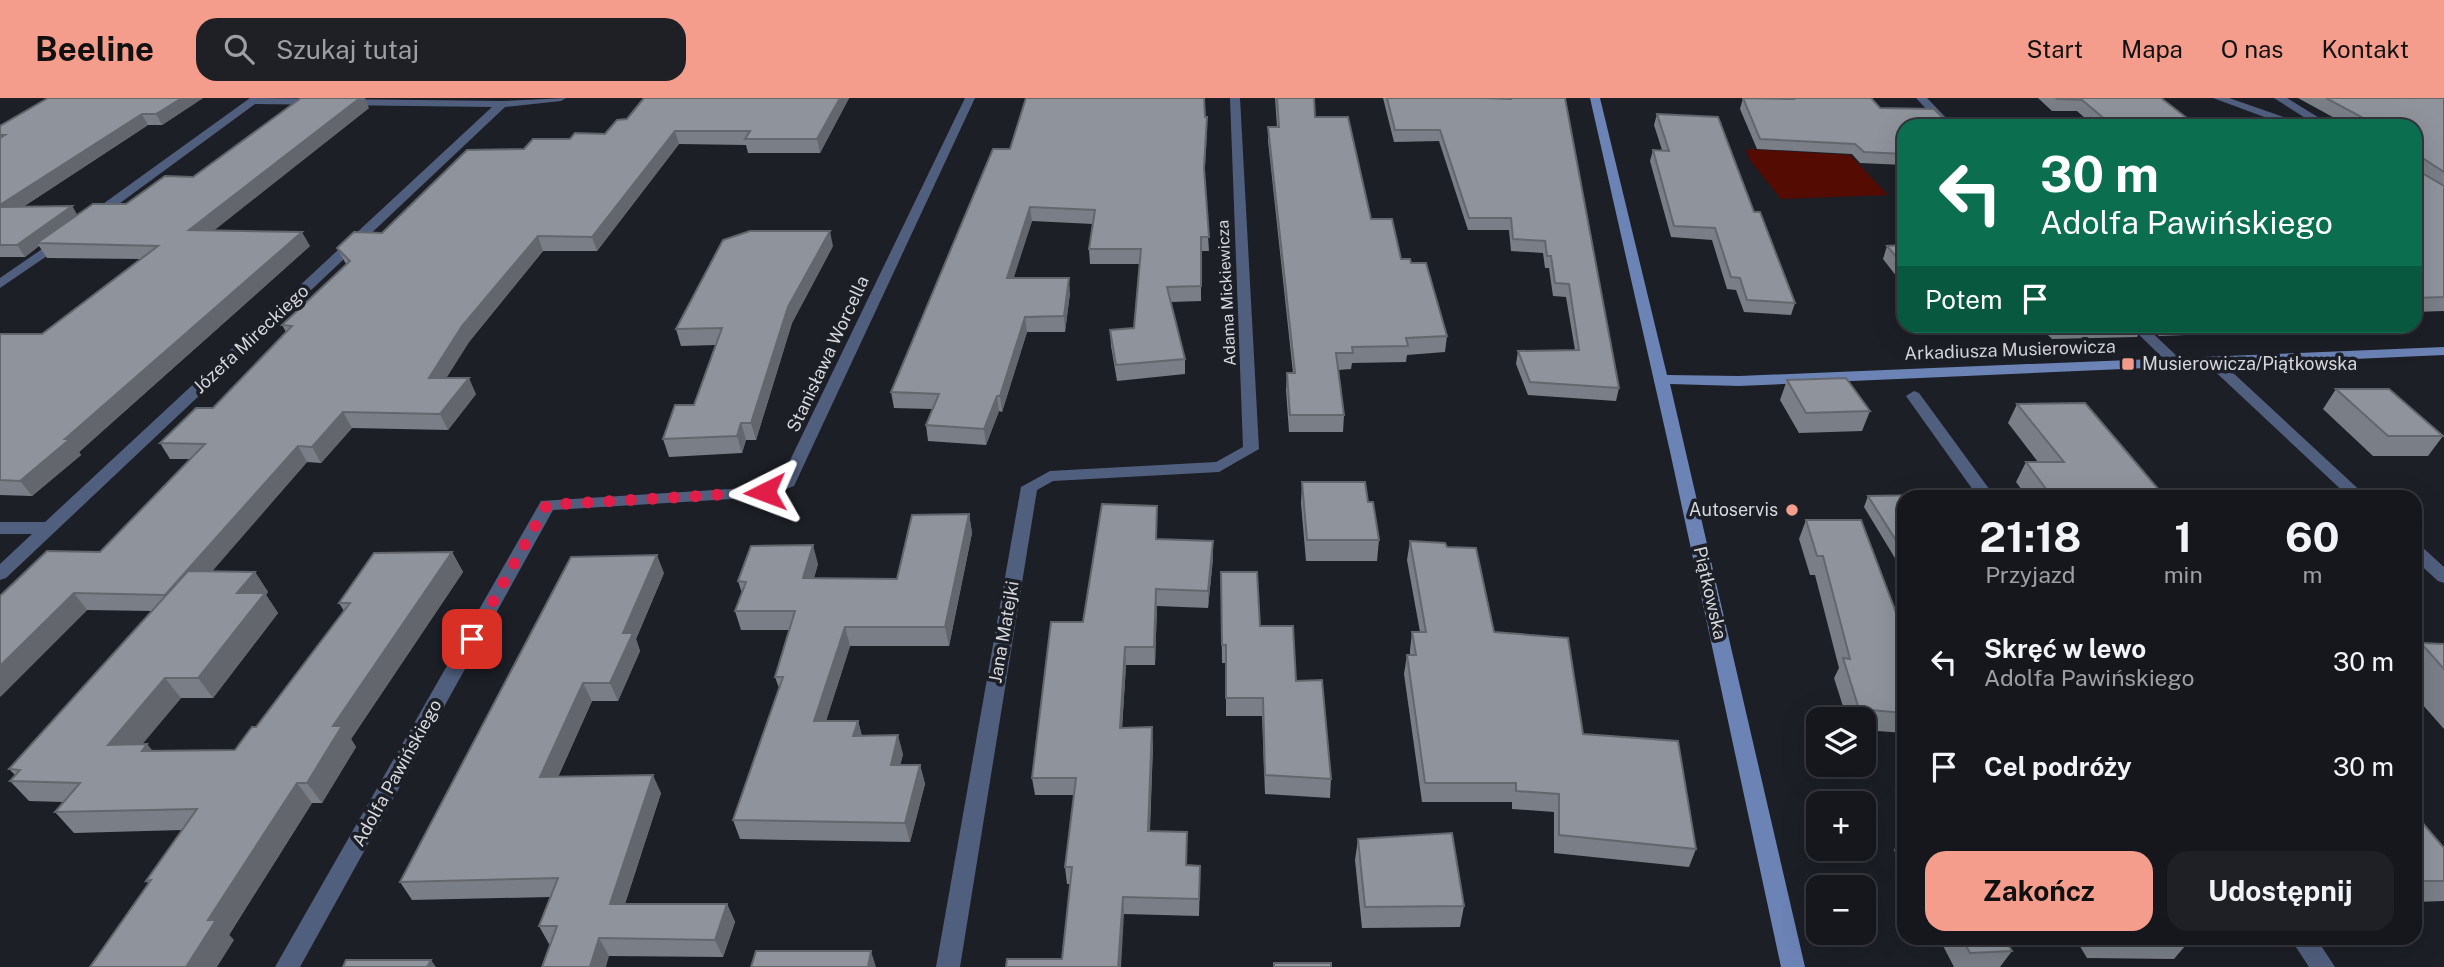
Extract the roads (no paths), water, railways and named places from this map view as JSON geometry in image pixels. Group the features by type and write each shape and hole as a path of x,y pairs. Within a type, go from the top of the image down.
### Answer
{"main road":[{"name":"Piątkowska","path":"1595,98 1793,967"},
{"name":"Arkadiusza Musierowicza","path":"1661,379 1739,380 2444,351"}],"street":[{"path":"79,227 255,99 502,104 561,98"},
{"name":"Stanisława Worcella","path":"547,505 765,492 788,482 970,98"},
{"name":"Adama Mickiewicza","path":"1219,467 1251,449 1235,98"},
{"path":"1921,98 1941,119"},
{"path":"2218,98 2279,119"},
{"path":"2279,98 2314,119"},
{"name":"Józefa Mireckiego","path":"0,574 502,104"},
{"path":"0,284 67,236"},
{"path":"2144,333 2175,362"},
{"path":"2212,361 2350,490"},
{"path":"1914,396 1982,490"},
{"name":"Jana Matejki","path":"948,967 1028,487 1050,476 1219,467"},
{"name":"Adolfa Pawińskiego","path":"287,967 547,505"},
{"path":"0,528 48,528"},
{"path":"2422,557 2444,577"},
{"path":"2307,945 2323,967"}],"place":[{"name":"Musierowicza/Piątkowska","path":"2128,364"},
{"name":"Autoservis","path":"1792,510"}]}
